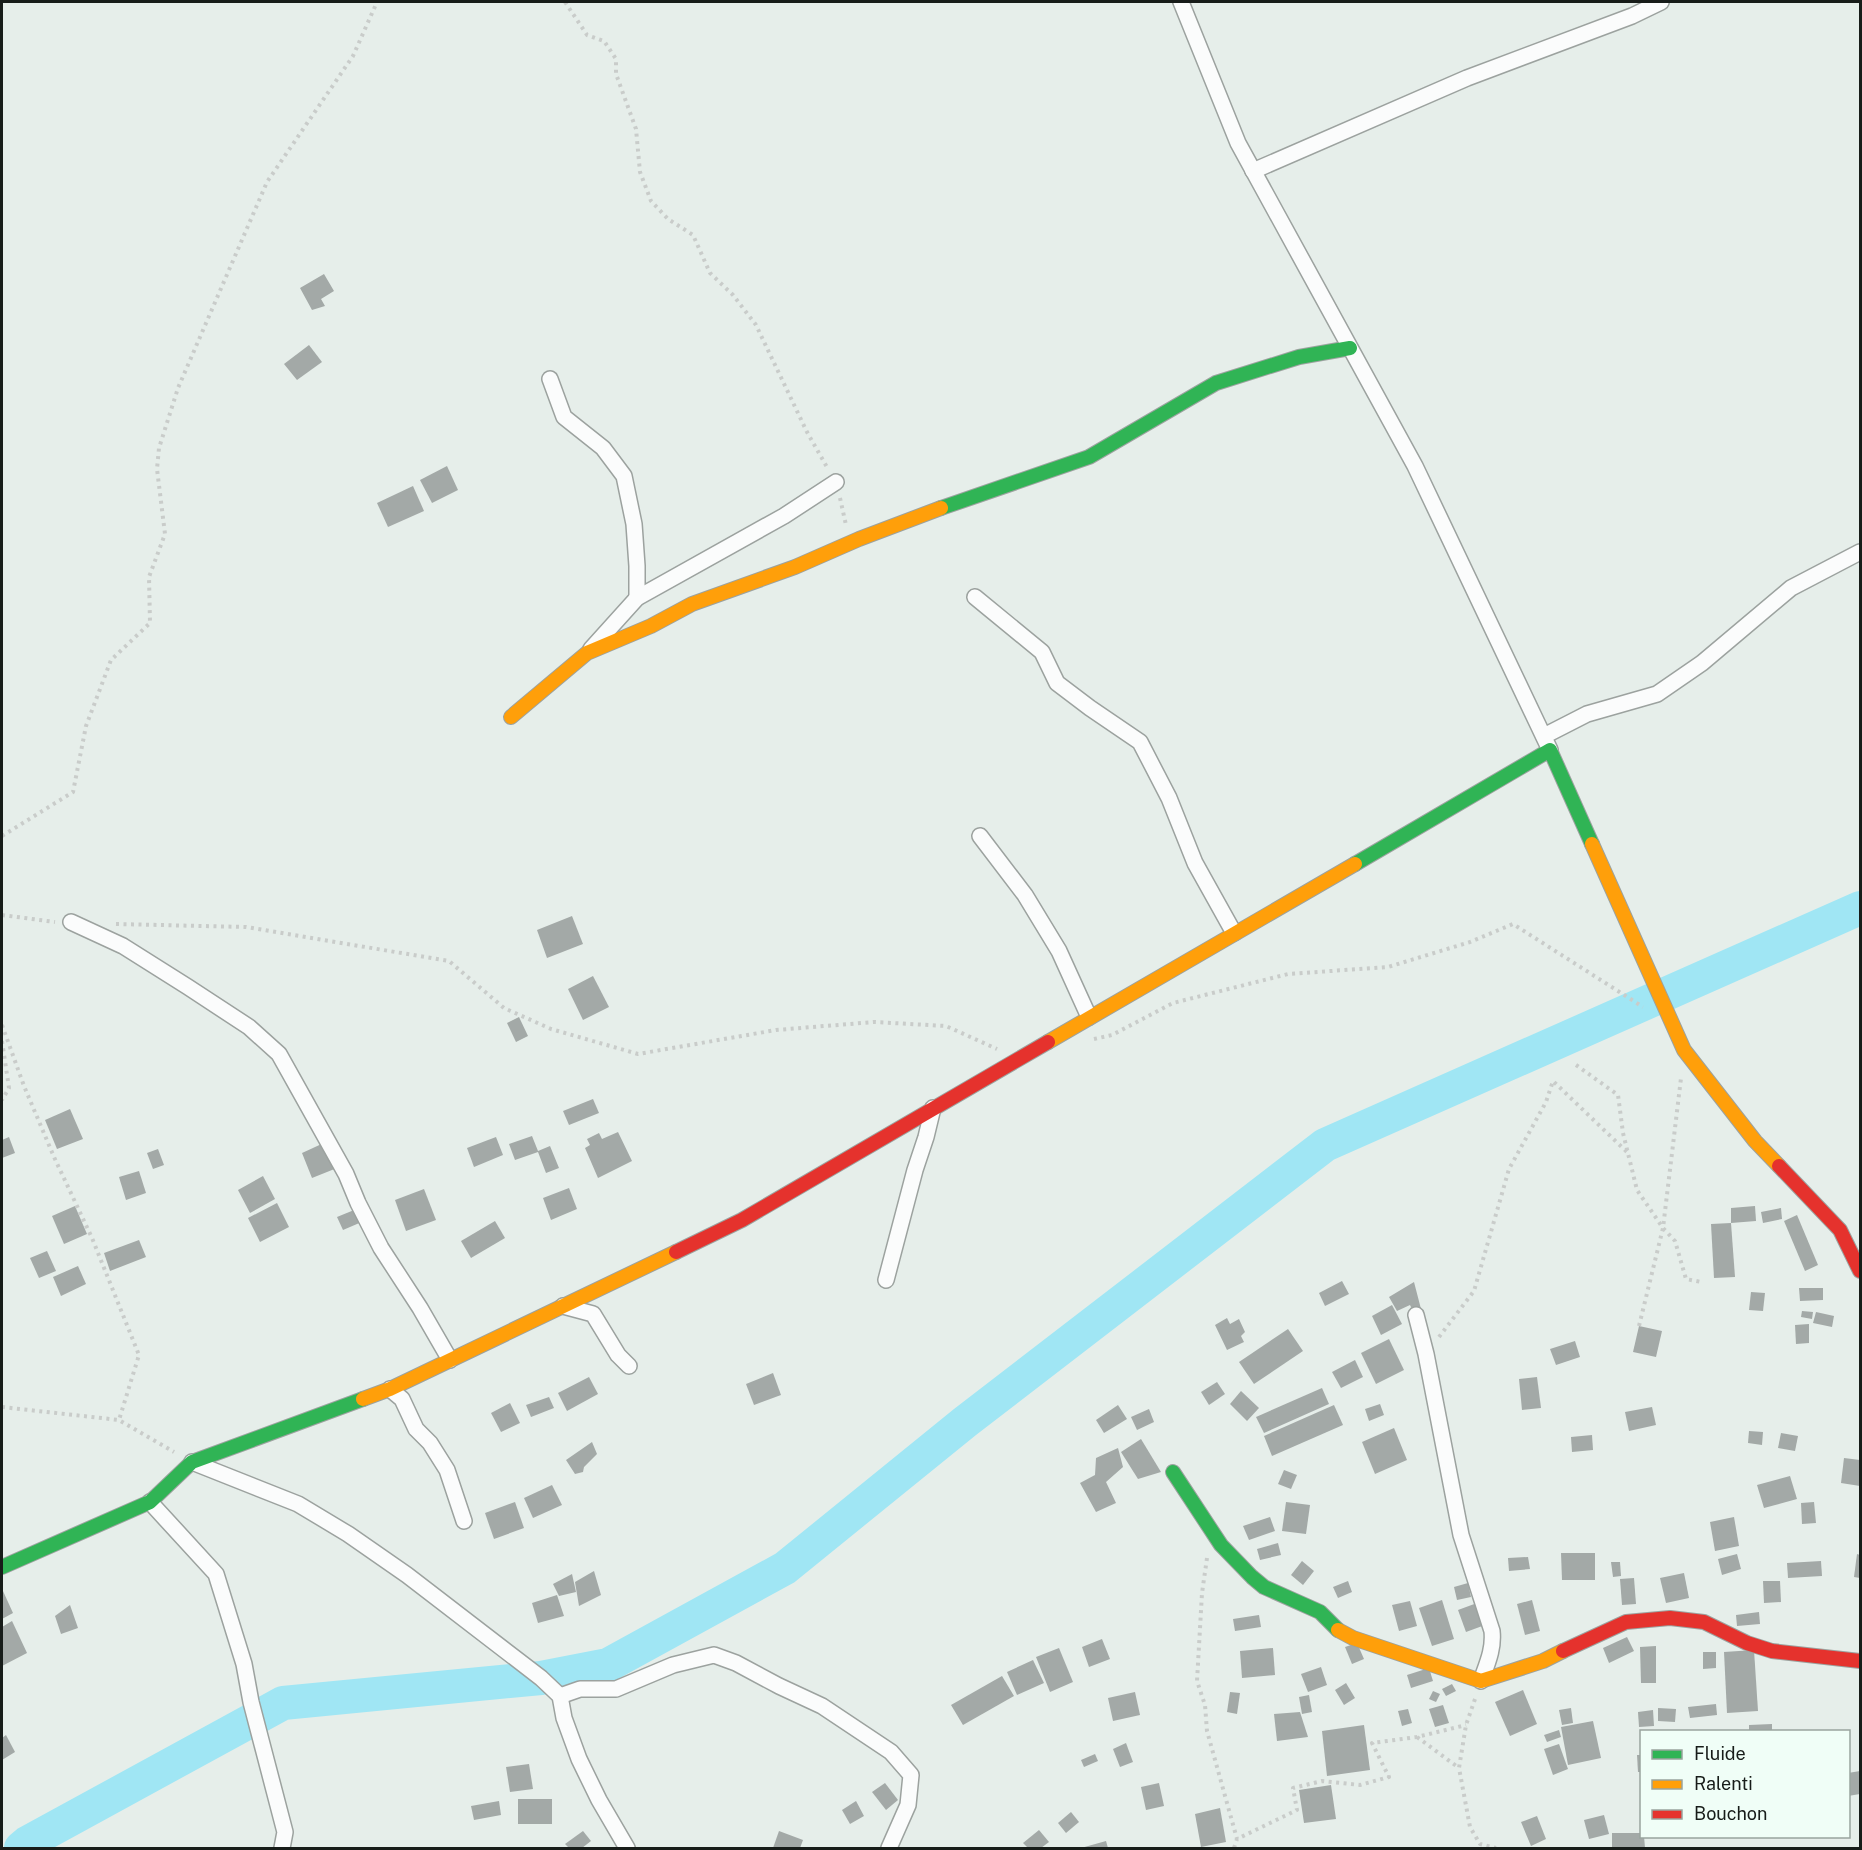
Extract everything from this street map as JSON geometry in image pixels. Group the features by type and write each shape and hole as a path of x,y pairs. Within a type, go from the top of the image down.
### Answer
{"street":[{"path":"1181,2 1238,143 1415,466 1547,743 1684,1050 1755,1141 1840,1230 1860,1271"},
{"path":"1253,171 1467,78 1632,16 1661,2"},
{"path":"587,653 651,626 692,604 795,567 859,539 991,489 1089,457 1216,383 1299,357 1350,348"},
{"path":"550,379 564,417 603,448 624,476 634,524 637,598"},
{"path":"511,717 587,653 637,598 784,516 836,482"},
{"path":"2,1567 150,1502 192,1462 390,1389 742,1220 1234,933 1547,743 1587,714 1657,694 1702,663 1791,588 1860,552"},
{"path":"975,597 1041,652 1058,683 1140,742 1169,798 1195,863 1234,933"},
{"path":"980,836 1025,895 1059,951 1089,1017"},
{"path":"71,922 123,946 188,987 249,1027 279,1054 346,1174 381,1248 450,1360"},
{"path":"886,1280 933,1108"},
{"path":"563,1306 593,1314 618,1355 629,1366"},
{"path":"1416,1315 1426,1354 1461,1535 1492,1631 1491,1653 1481,1681"},
{"path":"390,1389 402,1399 416,1429 430,1443 447,1470 464,1521"},
{"path":"192,1462 298,1504 348,1534 407,1575 541,1678 560,1696 564,1718 579,1759 599,1800 627,1848"},
{"path":"1173,1472 1221,1545 1264,1587 1320,1612 1338,1630 1353,1638 1481,1681 1543,1661 1626,1622 1670,1618 1704,1622 1747,1643 1772,1651 1860,1661"},
{"path":"150,1502 216,1574 244,1664 251,1702 285,1832 282,1848"},
{"path":"560,1696 580,1689 616,1689 673,1665 714,1655 736,1663 822,1706 891,1752 910,1776 908,1805 889,1848"}],"path":[{"path":"2,836 73,792 86,726 111,660 150,623 149,578 165,534 157,469 159,448 178,388 267,182 353,56 377,2"},
{"path":"565,2 587,35 604,41 616,59 616,74 636,129 640,172 651,201 668,219 693,235 710,273 733,295 756,325 807,432 836,482 846,525 859,539"},
{"path":"2,915 48,922 71,922"},
{"path":"106,923 246,927 450,961 504,1008 551,1029 638,1054 776,1030 874,1022 946,1026 993,1046 1014,1060"},
{"path":"1090,1040 1112,1035 1173,1003 1288,974 1388,967 1470,942 1513,924 1641,1005 1648,1012"},
{"path":"2,1025 24,1086 97,1249 139,1355 119,1420"},
{"path":"2,1041 9,1088 2,1100"},
{"path":"1639,1326 1663,1228 1684,1050"},
{"path":"1576,1065 1618,1095 1623,1133 1637,1190 1663,1228 1675,1241 1686,1279 1701,1282"},
{"path":"1426,1354 1474,1291 1509,1169 1546,1102 1553,1081 1628,1153"},
{"path":"2,1407 119,1420 192,1462"},
{"path":"1211,1530 1202,1593 1197,1681 1205,1705 1207,1731 1237,1839 1234,1848"},
{"path":"1481,1681 1466,1725 1459,1768 1470,1827 1480,1844 1496,1848"},
{"path":"1237,1839 1297,1810 1293,1788 1322,1781 1360,1785 1389,1777 1372,1743 1417,1737 1466,1725"},
{"path":"1417,1737 1459,1768"}],"building":[{"path":"324,274 334,291 321,299 325,306 312,310 300,288"},
{"path":"309,345 322,362 297,380 284,364"},
{"path":"447,466 458,490 432,503 420,480"},
{"path":"413,486 424,511 388,527 377,503"},
{"path":"572,916 583,944 547,958 537,930"},
{"path":"593,976 609,1007 583,1020 568,989"},
{"path":"519,1017 528,1036 516,1042 507,1023"},
{"path":"593,1099 599,1113 569,1125 563,1111"},
{"path":"70,1109 83,1139 57,1149 45,1120"},
{"path":"618,1132 632,1161 598,1178 585,1148 590,1145 587,1139 599,1133 602,1139"},
{"path":"532,1136 538,1151 550,1146 559,1168 546,1173 538,1152 515,1160 509,1144"},
{"path":"9,1137 15,1153 2,1158 2,1140"},
{"path":"496,1137 503,1155 474,1167 467,1148"},
{"path":"326,1142 337,1168 312,1178 302,1153"},
{"path":"158,1149 164,1165 153,1169 147,1153"},
{"path":"139,1171 146,1193 126,1200 119,1177"},
{"path":"263,1176 275,1199 250,1213 238,1190"},
{"path":"569,1188 577,1209 551,1220 543,1198"},
{"path":"424,1189 436,1220 406,1231 395,1200"},
{"path":"277,1203 289,1227 260,1242 248,1218"},
{"path":"75,1206 87,1234 64,1244 52,1216"},
{"path":"1755,1206 1756,1221 1731,1223 1731,1208"},
{"path":"359,1208 364,1221 343,1230 337,1217"},
{"path":"1781,1208 1782,1219 1763,1223 1761,1212"},
{"path":"1797,1215 1818,1265 1805,1271 1784,1221"},
{"path":"495,1221 505,1238 471,1258 461,1241"},
{"path":"1731,1223 1735,1277 1714,1278 1711,1224"},
{"path":"139,1240 146,1257 110,1271 104,1253"},
{"path":"47,1251 56,1271 39,1278 30,1258"},
{"path":"78,1266 86,1284 61,1296 53,1277"},
{"path":"1342,1281 1349,1294 1325,1306 1319,1293"},
{"path":"1414,1282 1421,1309 1414,1313 1410,1305 1397,1311 1389,1297"},
{"path":"1799,1288 1823,1288 1823,1300 1800,1301"},
{"path":"1751,1292 1765,1293 1763,1311 1749,1310"},
{"path":"1392,1305 1402,1324 1381,1335 1372,1316"},
{"path":"1802,1311 1813,1312 1812,1319 1801,1317"},
{"path":"1816,1312 1834,1316 1832,1327 1813,1323"},
{"path":"1227,1318 1230,1324 1239,1319 1245,1332 1241,1336 1244,1342 1227,1350 1215,1325"},
{"path":"1809,1324 1809,1343 1796,1344 1795,1325"},
{"path":"1639,1326 1662,1331 1656,1357 1633,1352"},
{"path":"1288,1329 1303,1351 1254,1384 1239,1362"},
{"path":"1389,1339 1404,1370 1376,1384 1361,1353"},
{"path":"1575,1341 1580,1357 1556,1365 1550,1349"},
{"path":"1355,1360 1363,1377 1341,1388 1332,1372"},
{"path":"773,1373 781,1395 754,1405 746,1384"},
{"path":"589,1377 598,1394 567,1411 558,1393"},
{"path":"1537,1377 1541,1408 1522,1410 1519,1379"},
{"path":"1217,1382 1225,1394 1209,1405 1201,1392"},
{"path":"1322,1388 1329,1404 1264,1433 1256,1417"},
{"path":"1241,1391 1259,1408 1247,1421 1230,1404"},
{"path":"549,1397 554,1408 531,1417 526,1405"},
{"path":"510,1403 520,1423 501,1432 491,1413"},
{"path":"1380,1404 1384,1415 1369,1421 1365,1409"},
{"path":"1118,1405 1127,1419 1104,1433 1096,1420"},
{"path":"1334,1405 1343,1425 1272,1456 1264,1436"},
{"path":"1652,1407 1656,1425 1629,1431 1625,1412"},
{"path":"1149,1409 1154,1422 1137,1430 1131,1417"},
{"path":"1394,1428 1407,1460 1375,1474 1362,1442"},
{"path":"1749,1431 1763,1432 1762,1445 1748,1443"},
{"path":"1781,1433 1798,1436 1795,1451 1778,1448"},
{"path":"1592,1435 1593,1450 1572,1452 1571,1437"},
{"path":"1141,1439 1161,1472 1138,1479 1121,1452"},
{"path":"592,1442 597,1454 584,1467 583,1472 575,1474 566,1460"},
{"path":"1118,1448 1123,1467 1106,1482 1116,1503 1096,1512 1080,1483 1095,1475 1096,1458"},
{"path":"1844,1458 1860,1460 1860,1486 1841,1483"},
{"path":"1284,1470 1297,1475 1291,1489 1278,1484"},
{"path":"1790,1476 1797,1499 1764,1508 1757,1485"},
{"path":"552,1485 562,1505 533,1518 524,1498"},
{"path":"515,1502 524,1528 494,1539 485,1513"},
{"path":"1286,1502 1310,1505 1306,1534 1282,1531"},
{"path":"1814,1502 1816,1523 1802,1524 1801,1503"},
{"path":"1270,1517 1275,1531 1249,1540 1243,1526"},
{"path":"1734,1517 1739,1546 1715,1551 1710,1522"},
{"path":"1278,1543 1281,1555 1260,1560 1257,1549"},
{"path":"1561,1553 1595,1553 1595,1580 1562,1580"},
{"path":"1737,1554 1741,1569 1722,1575 1718,1559"},
{"path":"1857,1554 1860,1555 1860,1578 1854,1577"},
{"path":"1528,1557 1530,1569 1509,1571 1508,1558"},
{"path":"1302,1561 1314,1571 1303,1585 1291,1575"},
{"path":"1821,1561 1822,1576 1788,1578 1787,1563"},
{"path":"1611,1562 1620,1562 1621,1576 1613,1577"},
{"path":"594,1571 601,1595 579,1606 575,1582"},
{"path":"1684,1573 1689,1598 1666,1603 1660,1578"},
{"path":"572,1574 576,1592 559,1596 553,1584"},
{"path":"1634,1578 1636,1604 1622,1605 1620,1579"},
{"path":"1348,1581 1352,1592 1338,1598 1333,1587"},
{"path":"1763,1581 1780,1581 1781,1602 1764,1603"},
{"path":"1468,1583 1471,1597 1457,1600 1454,1587"},
{"path":"2,1592 13,1613 2,1619"},
{"path":"557,1595 564,1616 538,1623 532,1603"},
{"path":"1442,1600 1454,1639 1432,1646 1419,1608"},
{"path":"1532,1600 1540,1631 1525,1635 1517,1604"},
{"path":"1410,1601 1417,1626 1399,1631 1392,1605"},
{"path":"1477,1603 1485,1625 1466,1632 1458,1610"},
{"path":"70,1605 78,1628 61,1634 55,1616"},
{"path":"1759,1612 1760,1624 1737,1626 1736,1615"},
{"path":"1259,1615 1261,1627 1235,1631 1233,1619"},
{"path":"12,1621 27,1653 2,1666 2,1627"},
{"path":"1627,1637 1634,1651 1609,1663 1603,1648"},
{"path":"1102,1639 1110,1659 1089,1667 1082,1647"},
{"path":"1357,1643 1364,1659 1352,1664 1345,1647"},
{"path":"1656,1646 1656,1683 1641,1683 1640,1647"},
{"path":"1059,1648 1073,1682 1050,1692 1036,1657"},
{"path":"1273,1648 1275,1675 1242,1678 1240,1651"},
{"path":"1754,1650 1758,1711 1727,1713 1724,1652"},
{"path":"1703,1652 1716,1652 1716,1668 1703,1669"},
{"path":"1033,1660 1044,1683 1017,1695 1007,1672"},
{"path":"1321,1667 1327,1685 1308,1692 1301,1674"},
{"path":"1429,1668 1433,1681 1411,1688 1407,1675"},
{"path":"1002,1676 1014,1696 963,1725 951,1705"},
{"path":"1346,1683 1355,1698 1344,1705 1335,1690"},
{"path":"1452,1684 1456,1691 1446,1696 1442,1689"},
{"path":"1523,1690 1537,1724 1510,1736 1495,1702"},
{"path":"1433,1691 1440,1694 1436,1702 1429,1699"},
{"path":"1135,1692 1140,1715 1113,1721 1108,1698"},
{"path":"1230,1692 1240,1693 1237,1714 1227,1712"},
{"path":"1309,1695 1312,1712 1302,1714 1299,1697"},
{"path":"1716,1704 1717,1715 1690,1718 1688,1707"},
{"path":"1443,1705 1449,1723 1435,1727 1429,1709"},
{"path":"1571,1708 1573,1723 1562,1725 1559,1710"},
{"path":"1658,1708 1676,1709 1675,1722 1658,1721"},
{"path":"1408,1709 1412,1723 1402,1726 1398,1711"},
{"path":"1653,1710 1654,1726 1639,1727 1638,1712"},
{"path":"1300,1712 1308,1737 1277,1741 1274,1714"},
{"path":"1593,1721 1601,1758 1568,1765 1561,1727"},
{"path":"1772,1724 1772,1730 1749,1730 1749,1725"},
{"path":"1364,1725 1370,1770 1327,1776 1322,1731"},
{"path":"1559,1730 1561,1737 1547,1742 1544,1735"},
{"path":"6,1735 15,1752 2,1760 2,1738"},
{"path":"1126,1743 1133,1762 1120,1767 1113,1749"},
{"path":"1559,1744 1568,1769 1553,1775 1544,1749"},
{"path":"1095,1754 1098,1761 1084,1767 1081,1760"},
{"path":"1637,1755 1640,1755 1640,1772 1638,1772"},
{"path":"529,1764 533,1789 510,1792 506,1767"},
{"path":"1860,1771 1860,1794 1850,1796 1850,1773"},
{"path":"885,1783 898,1800 886,1810 872,1792"},
{"path":"1159,1783 1164,1806 1146,1810 1141,1787"},
{"path":"1331,1785 1336,1819 1304,1823 1299,1790"},
{"path":"518,1799 552,1799 552,1824 518,1824"},
{"path":"499,1801 501,1815 474,1820 471,1806"},
{"path":"856,1801 864,1816 850,1824 842,1810"},
{"path":"1220,1808 1226,1842 1201,1847 1195,1814"},
{"path":"1071,1812 1079,1822 1066,1833 1058,1823"},
{"path":"1604,1815 1609,1834 1589,1839 1584,1820"},
{"path":"1537,1816 1546,1839 1531,1846 1521,1822"},
{"path":"1039,1830 1049,1842 1041,1848 1028,1848 1023,1843"},
{"path":"583,1831 591,1841 582,1848 569,1848 565,1844"},
{"path":"779,1831 803,1840 800,1848 773,1848"},
{"path":"1612,1833 1640,1833 1640,1838 1644,1838 1645,1848 1612,1848"},
{"path":"1106,1841 1108,1848 1081,1848"}],"waterway":[{"path":"21,1848 283,1703 541,1678 608,1665 785,1568 965,1422 1325,1145 1860,908"}],"traffic: fast":[{"path":"941,508 1089,457 1216,383 1299,357 1350,348"},
{"path":"1355,864 1550,750 1592,844"},
{"path":"2,1567 150,1502 192,1462 363,1399"},
{"path":"1173,1472 1221,1545 1252,1577 1264,1587 1320,1612 1338,1630"}],"traffic: slow":[{"path":"511,717 587,653 651,626 692,604 795,567 859,539 941,508"},
{"path":"1592,844 1684,1050 1755,1141 1779,1166"},
{"path":"1048,1042 1355,864"},
{"path":"363,1399 390,1389 676,1252"},
{"path":"1338,1630 1353,1638 1481,1681 1543,1661 1563,1651"}],"traffic: jam":[{"path":"676,1252 742,1220 1048,1042"},
{"path":"1779,1166 1840,1230 1860,1271"},
{"path":"1563,1651 1626,1622 1670,1618 1704,1622 1747,1643 1772,1651 1860,1661"}]}
